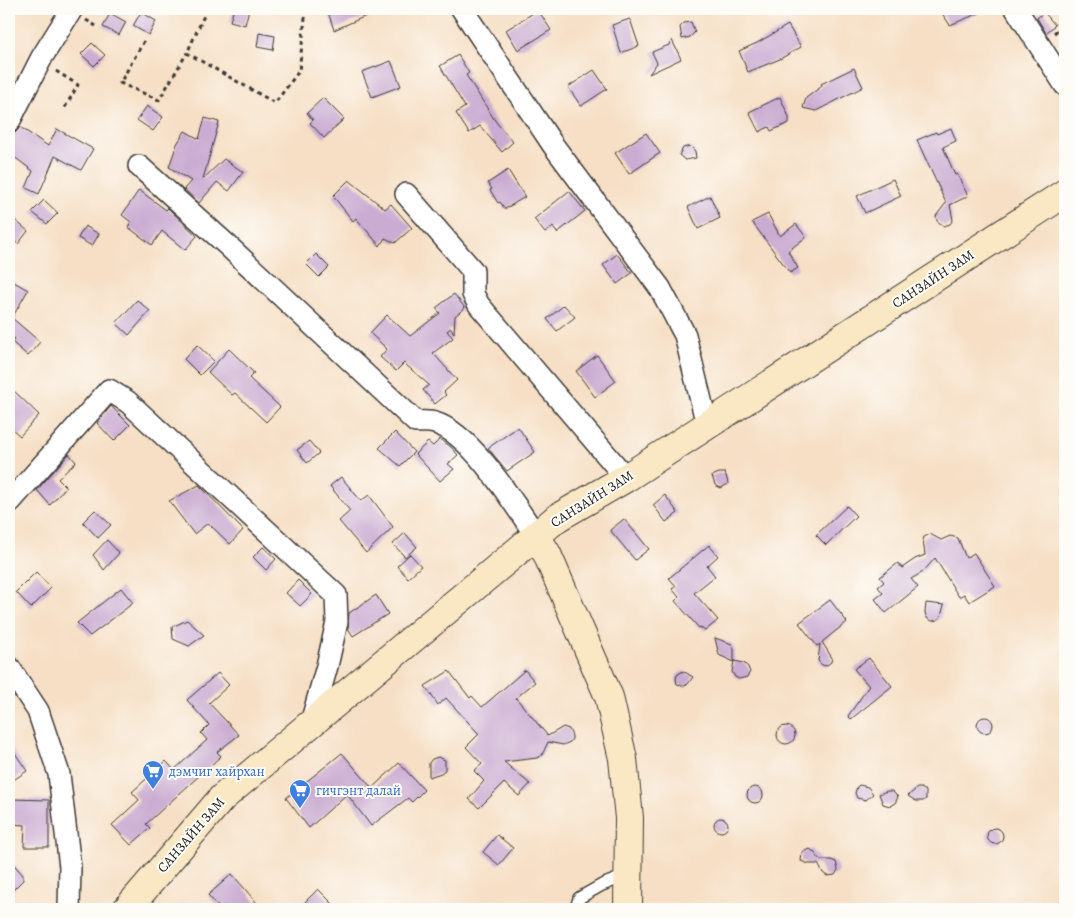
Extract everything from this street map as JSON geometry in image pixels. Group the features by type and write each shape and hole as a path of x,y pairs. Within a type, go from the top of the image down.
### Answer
{"main road":[{"name":"САНЗАЙН ЗАМ","path":"127,909 222,798 557,518 626,478 1065,193"},
{"path":"536,536 547,554 609,697 623,759 629,818 628,909"}],"street":[{"path":"9,122 40,62 72,9"},
{"path":"462,9 554,145 660,288 685,335 707,426"},
{"path":"1016,9 1065,85"},
{"path":"139,166 226,244 416,422 435,422 454,433 476,454 509,496 536,536"},
{"path":"406,194 473,271 473,294 479,304 626,478"},
{"path":"9,503 109,390 128,402 336,595 337,622 311,723"},
{"path":"9,668 38,711 59,774 70,867 69,909"}],"lane":[{"path":"576,909 579,898 602,885 628,875"}],"path":[{"path":"144,41 120,83 159,100 187,53 207,9"},
{"path":"187,53 274,102 298,71 306,9"},
{"path":"40,62 78,85 64,109"}],"building":[{"path":"234,9 249,9 245,25 230,21"},
{"path":"327,9 382,9 334,30"},
{"path":"939,9 989,9 950,25"},
{"path":"538,10 551,30 518,50 506,30"},
{"path":"141,12 156,21 149,35 133,26"},
{"path":"1044,12 1055,25 1046,33 1037,18"},
{"path":"110,13 126,22 119,35 103,27"},
{"path":"630,19 639,46 621,53 612,25"},
{"path":"691,22 695,32 690,37 682,39 680,27 684,23"},
{"path":"788,25 801,47 780,59 748,72 739,51"},
{"path":"259,33 275,36 273,50 257,47"},
{"path":"672,40 681,59 649,74 657,63 652,52 669,45"},
{"path":"92,43 105,55 94,66 81,54"},
{"path":"458,55 469,73 466,75 496,122 513,142 502,152 480,126 469,133 456,113 465,107 440,66"},
{"path":"391,61 401,86 372,97 362,72"},
{"path":"854,68 863,87 816,111 803,108 806,98 822,86 821,84"},
{"path":"594,70 607,89 581,106 568,87"},
{"path":"780,97 789,117 789,123 771,131 769,127 759,132 749,112"},
{"path":"323,98 344,119 324,138 310,123 313,120 307,113"},
{"path":"147,106 163,117 153,131 137,120"},
{"path":"205,118 219,122 203,179 224,159 243,172 229,191 217,182 199,203 184,189 191,181 169,167 177,144 185,131 199,139"},
{"path":"20,127 48,146 57,129 93,149 81,170 55,156 39,194 26,188 33,171 9,153 9,140"},
{"path":"951,128 956,141 943,147 955,175 957,174 968,196 950,205 953,220 950,224 944,226 937,221 936,216 946,203 917,140"},
{"path":"646,133 660,153 629,174 615,153"},
{"path":"690,146 695,151 696,158 685,160 679,155 683,148"},
{"path":"508,170 525,197 505,209 500,202 498,203 488,183"},
{"path":"893,179 901,196 865,213 857,196"},
{"path":"349,180 385,209 391,204 412,228 395,243 385,238 380,246 356,218 353,221 333,196"},
{"path":"139,190 166,210 168,208 197,236 185,250 162,231 152,245 128,227 131,222 122,215"},
{"path":"569,191 585,211 557,233 553,227 545,233 534,219"},
{"path":"710,196 720,218 698,229 688,207"},
{"path":"44,200 58,213 47,224 32,212"},
{"path":"768,214 780,236 796,224 806,237 788,251 798,268 790,273 752,222"},
{"path":"9,215 28,231 18,244 9,237"},
{"path":"85,226 99,234 92,246 78,238"},
{"path":"316,254 329,267 319,277 306,264"},
{"path":"617,254 632,273 617,284 603,265"},
{"path":"14,282 28,290 12,318 40,342 28,356 12,342 15,339 9,334 9,291"},
{"path":"454,294 465,308 455,316 454,333 451,328 447,331 453,338 433,353 457,380 444,392 446,395 435,404 423,390 429,385 404,363 396,371 380,357 387,349 370,333 387,315 410,336 440,313 436,308"},
{"path":"137,300 150,311 129,335 116,323"},
{"path":"564,305 575,317 557,331 547,319"},
{"path":"197,345 214,361 200,375 184,359"},
{"path":"229,349 254,373 249,378 280,407 266,422 235,393 232,395 208,372"},
{"path":"597,355 616,381 595,397 576,371"},
{"path":"9,386 39,415 20,436 9,426"},
{"path":"111,406 130,425 114,441 97,423"},
{"path":"518,427 535,452 507,471 488,448"},
{"path":"395,432 414,452 400,466 379,448"},
{"path":"440,439 458,455 448,464 454,469 440,481 415,454 428,442 433,446"},
{"path":"309,441 319,453 307,463 297,450"},
{"path":"69,454 76,462 58,479 66,487 50,505 37,490"},
{"path":"725,473 728,484 721,488 715,485 712,476"},
{"path":"341,477 361,501 369,495 393,527 366,553 339,521 350,511 330,486"},
{"path":"199,485 243,530 230,544 208,523 194,534 169,501"},
{"path":"665,495 678,513 666,522 653,505"},
{"path":"847,506 856,516 826,545 816,535"},
{"path":"95,510 111,525 98,538 83,522"},
{"path":"624,519 649,549 635,560 610,530"},
{"path":"405,533 417,547 405,557 393,544"},
{"path":"930,534 941,540 950,536 958,538 966,558 974,553 995,586 969,602 964,594 959,597 935,558 923,572 911,579 918,587 886,613 875,599 883,593 878,587 884,582 880,577 898,563 902,568 925,555 923,540 924,537"},
{"path":"107,540 119,553 104,570 93,555"},
{"path":"709,545 718,556 707,566 715,576 694,593 718,620 705,631 699,628 675,601 679,597 672,589 676,586 669,578"},
{"path":"263,547 276,559 266,570 253,557"},
{"path":"410,554 421,566 408,578 397,566"},
{"path":"36,572 51,588 31,608 16,592"},
{"path":"298,580 312,594 300,606 286,593"},
{"path":"121,588 133,603 90,636 77,623"},
{"path":"376,595 388,614 353,636 348,628 349,613"},
{"path":"830,600 847,622 822,642 832,658 831,662 826,666 818,661 820,644 817,646 799,623"},
{"path":"926,603 944,605 938,620 932,621 927,618 925,613"},
{"path":"187,620 204,635 189,646 173,639 172,627"},
{"path":"715,638 732,644 734,662 719,655"},
{"path":"869,658 892,686 851,719 848,716 869,686 854,669"},
{"path":"734,661 744,663 748,667 750,672 747,677 739,679 735,677 732,672"},
{"path":"525,670 535,682 516,698 548,736 563,727 569,729 572,739 563,745 548,742 542,755 537,758 504,762 530,784 519,796 504,783 479,808 469,799 484,781 474,771 482,764 466,747 479,734 446,698 438,705 425,686 449,671 470,698 472,696 482,707"},
{"path":"683,671 693,677 684,686 677,684 676,679 677,675"},
{"path":"218,673 229,685 209,703 239,735 217,752 221,756 146,824 150,828 131,845 112,825 139,800 132,792 166,761 174,770 207,740 201,733 209,725 187,700"},
{"path":"985,717 993,725 985,733 977,725"},
{"path":"782,726 790,726 795,731 793,742 782,744 777,739 777,731"},
{"path":"9,744 27,771 9,783"},
{"path":"342,753 372,788 399,763 424,790 412,802 408,798 371,826 347,794 309,828 286,798"},
{"path":"438,757 445,760 445,770 429,777 429,763 432,759"},
{"path":"859,785 868,787 873,794 866,800 857,798 855,793"},
{"path":"752,787 758,787 763,792 761,801 752,803 747,798 747,792"},
{"path":"917,788 926,791 926,799 923,801 916,801 908,796"},
{"path":"892,791 898,797 895,803 890,806 883,804 879,794"},
{"path":"11,799 49,800 49,847 24,847 25,825 10,824"},
{"path":"718,818 724,818 728,825 724,832 718,832 714,828 714,822"},
{"path":"995,828 1003,836 995,844 987,836"},
{"path":"497,835 513,848 499,865 483,852"},
{"path":"810,849 820,860 836,862 838,870 835,875 827,876 818,864 809,864 801,861 802,852"},
{"path":"9,859 23,875 23,880 9,894"},
{"path":"232,874 262,909 220,909 208,895"},
{"path":"318,889 338,909 298,909"}],"place":[{"name":"дэмчиг хайрхан","path":"153,790"},
{"name":"гичгэнт далай","path":"300,809"}]}
